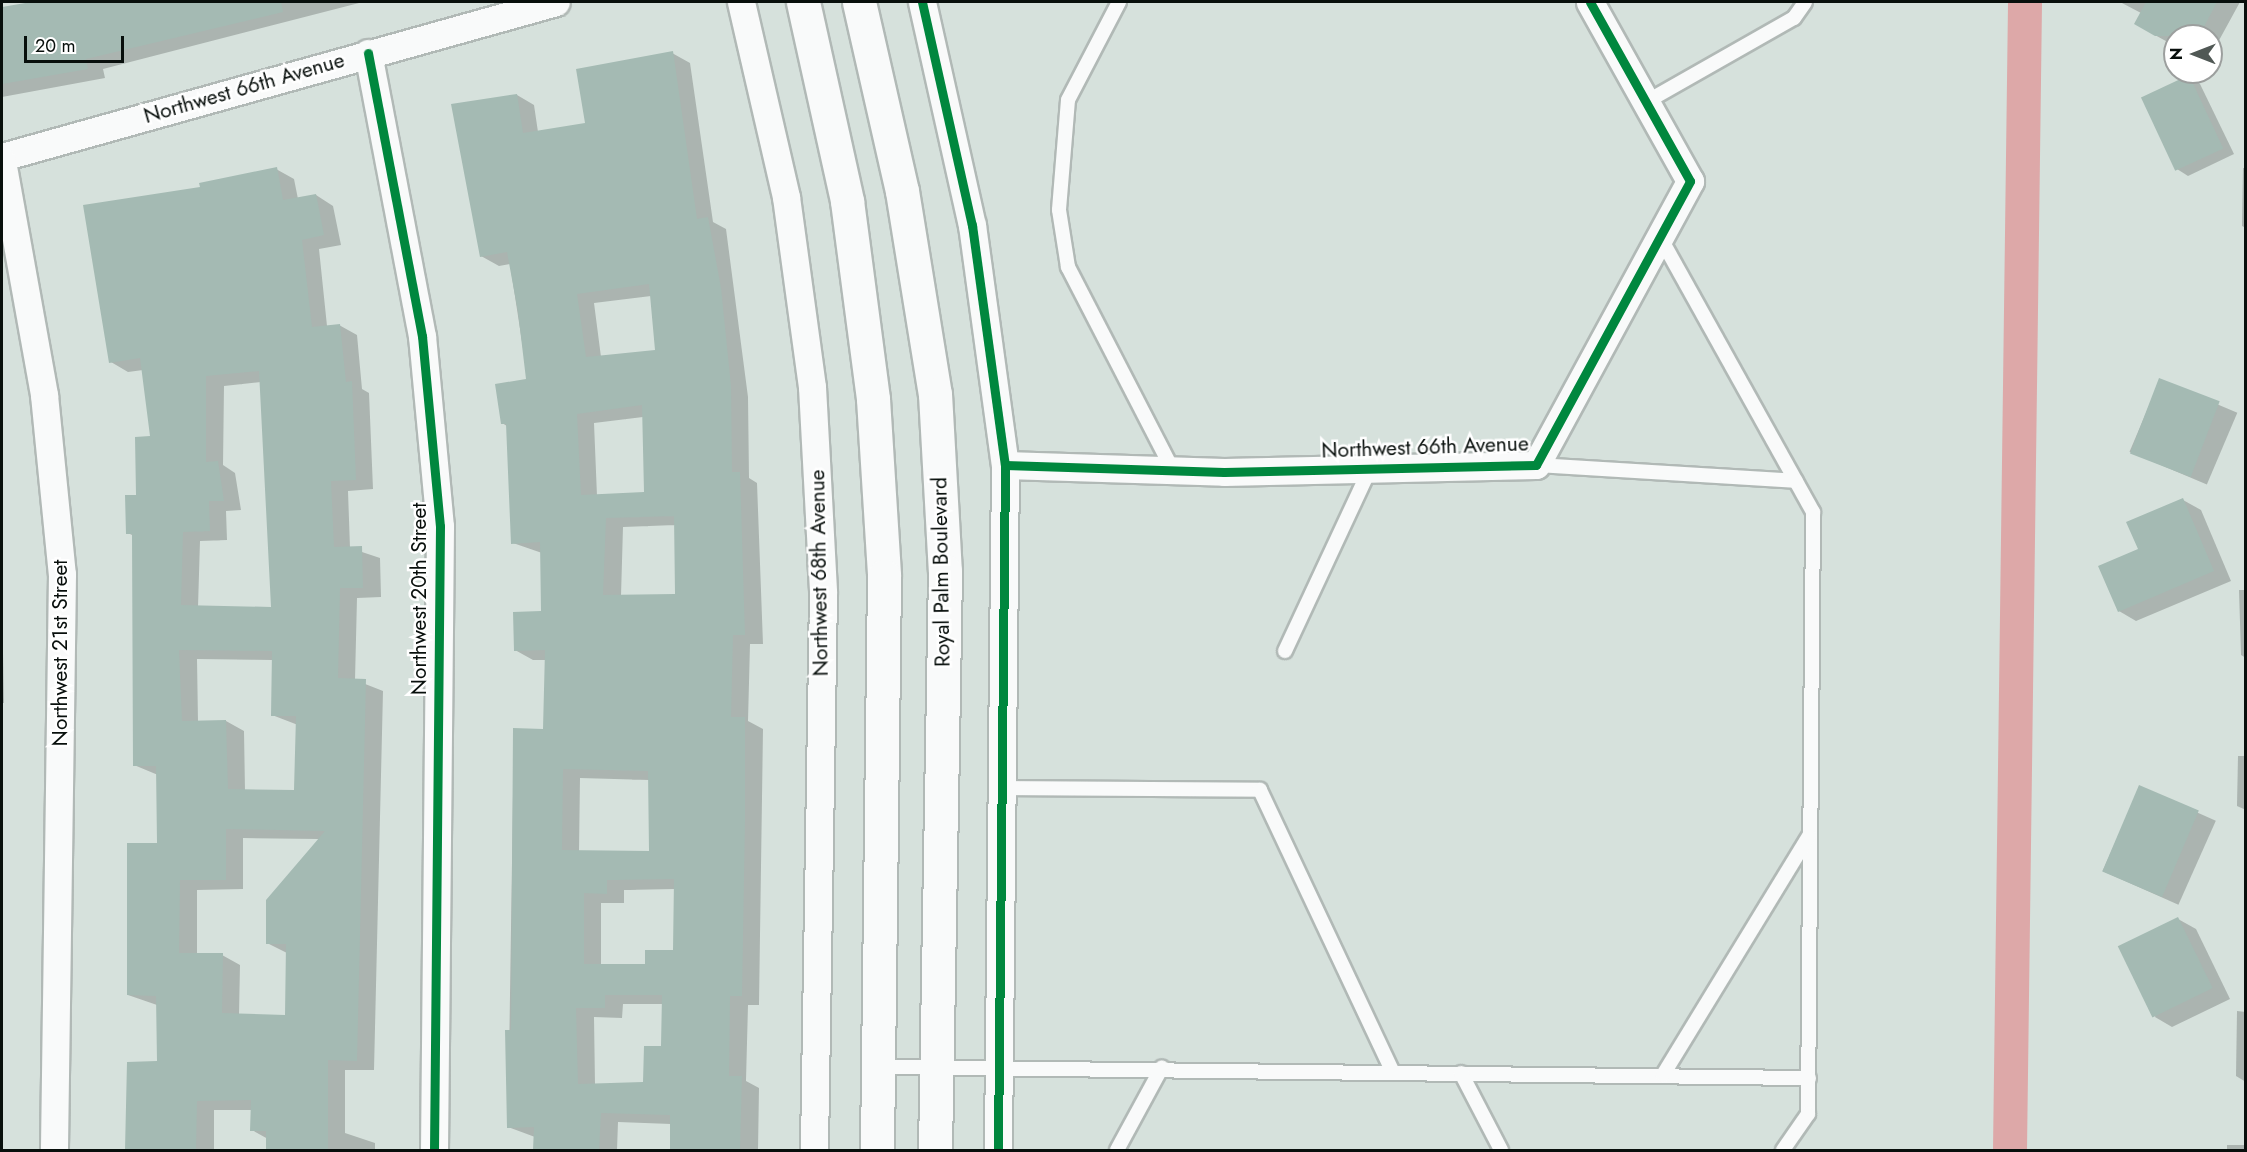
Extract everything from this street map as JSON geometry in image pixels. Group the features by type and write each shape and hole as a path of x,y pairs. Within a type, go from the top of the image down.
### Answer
{"main road":[{"path":"802,2 847,201 873,399 884,576 877,1150"},
{"name":"Royal Palm Boulevard","path":"859,2 902,191 934,394 945,571 935,1150"}],"street":[{"name":"Northwest 66th Avenue","path":"2,159 368,53 556,2"},
{"name":"Northwest 68th Avenue","path":"741,2 786,197 812,387 823,593 814,1150"},
{"path":"922,2 972,225 1005,465 998,1150"},
{"name":"Northwest 66th Avenue","path":"1005,465 1173,470 1536,465 1690,181 1590,2"},
{"name":"Northwest 20th Street","path":"368,53 422,336 440,526 434,1150"},
{"name":"Northwest 21st Street","path":"2,159 44,395 62,574 54,1150"}],"lane":[{"path":"1119,2 1068,100 1059,210 1068,267 1173,470"},
{"path":"1646,102 1794,18 1805,2"},
{"path":"1660,237 1813,512 1808,1114 1783,1150"},
{"path":"1536,465 1796,481"},
{"path":"1285,651 1370,469"},
{"path":"1002,788 1260,790 1392,1070"},
{"path":"1663,1075 1810,835"},
{"path":"878,1067 999,1065 1809,1078"},
{"path":"1117,1150 1162,1067"},
{"path":"1461,1073 1501,1150"}],"building":[{"path":"31,2 281,2 283,12 86,59 88,69 2,84 2,7"},
{"path":"2146,2 2217,2 2205,24 2163,24 2163,36 2155,36 2134,24"},
{"path":"673,51 697,219 708,217 721,288 731,386 732,472 740,472 745,635 733,635 731,717 745,717 742,996 730,996 729,1076 742,1076 740,1150 670,1150 670,1115 601,1113 599,1150 533,1150 534,1127 507,1128 505,1030 511,1030 513,728 543,729 545,650 514,651 513,612 541,611 540,542 511,544 506,424 501,424 495,384 526,379 518,312 507,252 480,257 451,104 517,94 523,133 585,123 576,69","holes":["649,284 655,350 586,357 577,294","642,405 644,492 581,495 577,414","674,516 675,594 603,595 606,518","563,769 648,771 649,851 562,850","674,879 673,950 645,950 645,964 584,964 584,893 607,894 607,880","605,995 662,995 661,1046 644,1046 643,1082 578,1084 576,1008 605,1008"]},
{"path":"2170,84 2193,84 2223,148 2175,171 2141,97"},
{"path":"277,167 283,200 316,194 324,235 302,240 312,327 340,324 346,382 352,381 356,480 331,481 334,547 362,546 363,588 340,588 338,678 366,679 357,1061 328,1060 328,1150 266,1150 266,1131 250,1131 251,1100 197,1101 196,1150 125,1150 127,1062 157,1061 156,996 127,995 127,843 157,843 156,766 133,766 132,534 126,534 125,495 136,495 135,437 150,436 140,358 109,363 83,205 200,187 199,183","holes":["259,371 271,607 181,605 183,532 210,531 209,501 224,501 218,461 206,462 206,376","179,650 272,651 271,716 296,716 294,790 228,789 226,720 182,721","226,829 325,831 266,900 266,944 286,944 285,1015 222,1013 223,953 179,953 180,880 226,880"]},
{"path":"2159,378 2220,401 2191,477 2130,454"},
{"path":"2183,498 2214,571 2118,612 2098,566 2138,549 2126,522"},
{"path":"2139,785 2199,810 2162,897 2102,872"},
{"path":"2178,917 2213,988 2152,1017 2118,946"}],"waterway":[{"path":"2010,1150 2025,2"}],"cycle path":[{"path":"922,2 972,225 1005,465 998,1150"},
{"path":"1005,465 1224,472 1536,465 1690,181 1590,2"},
{"path":"368,53 422,336 440,526 434,1150"}]}
